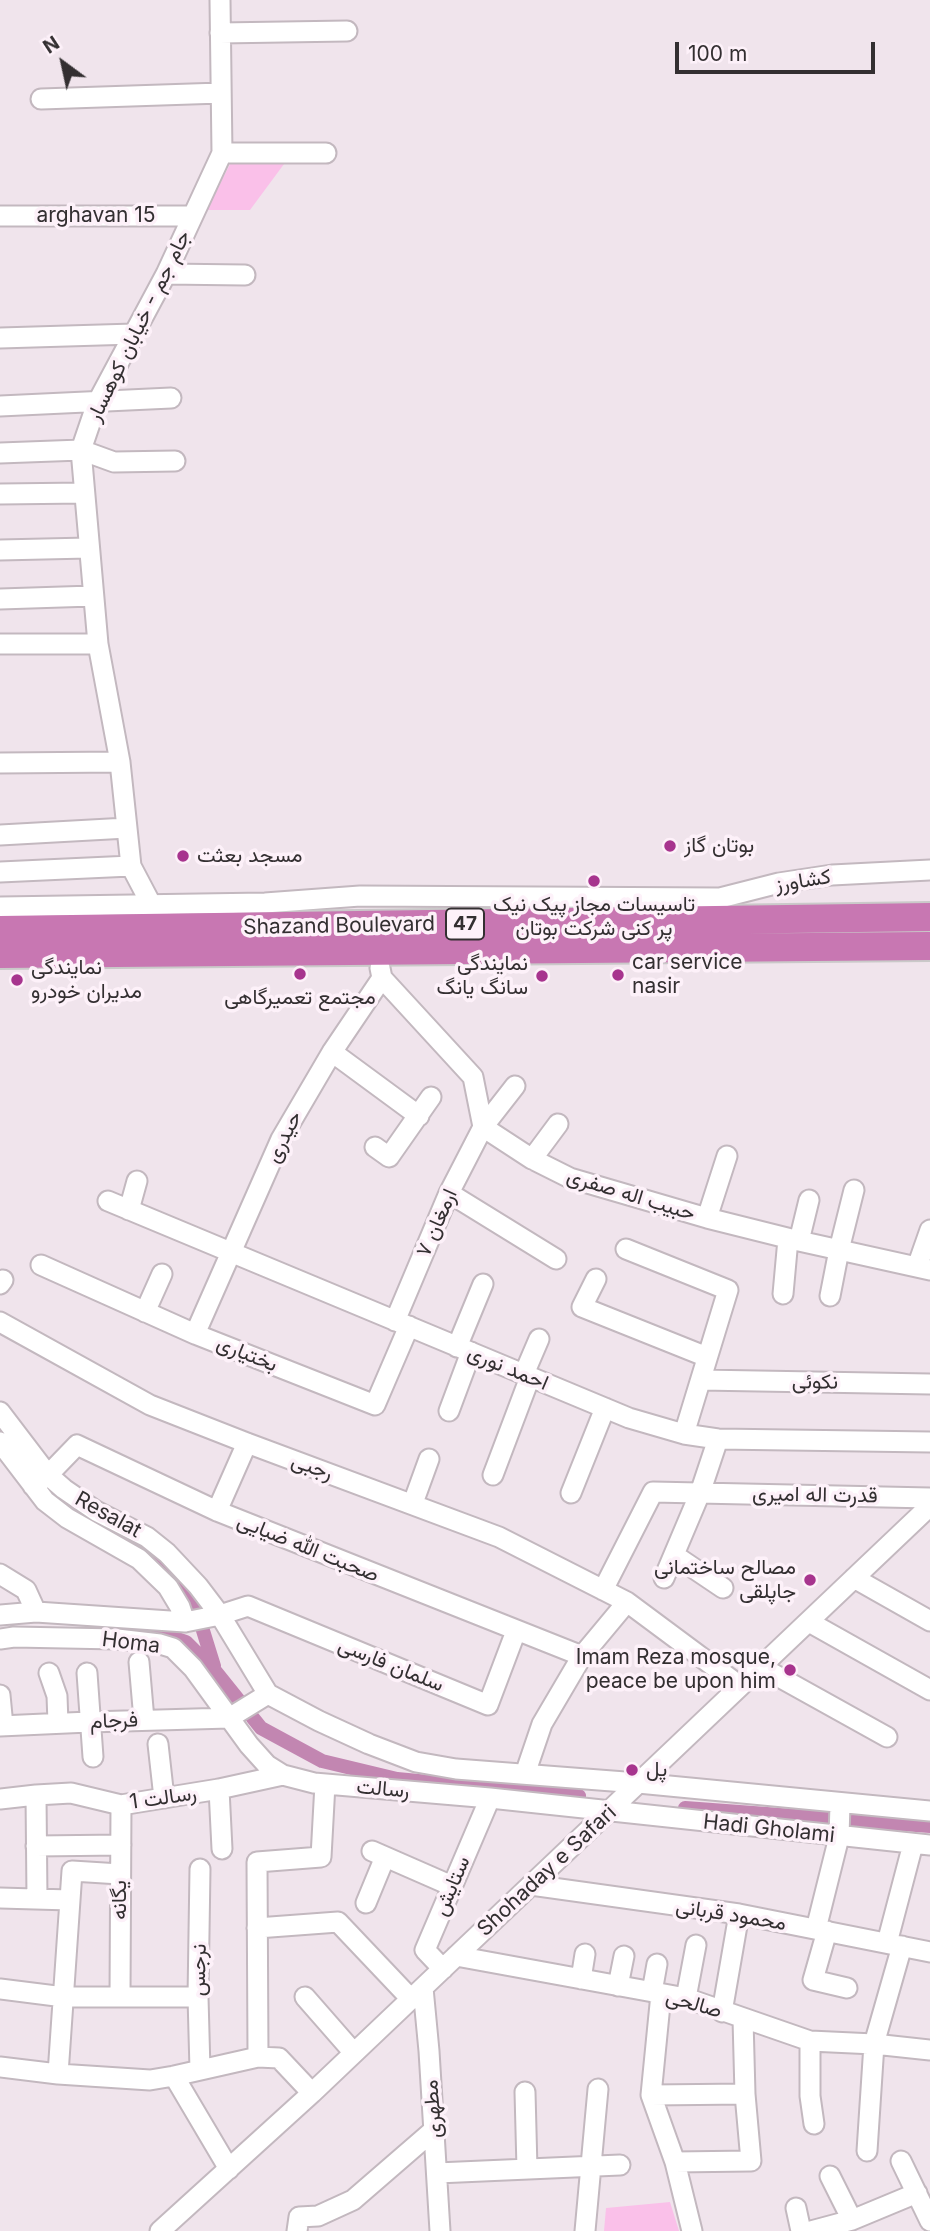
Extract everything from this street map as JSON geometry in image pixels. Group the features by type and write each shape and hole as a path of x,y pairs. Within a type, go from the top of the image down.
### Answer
{"highway":[{"name":"Shazand Boulevard","path":"0,930 930,917"},
{"name":"Shazand Boulevard","path":"0,954 930,946"}],"street":[{"name":"جام جم - خیابان کوهسار","path":"131,866 120,762 98,644 81,450 97,403 166,274 222,153 220,0"},
{"path":"220,33 348,32"},
{"path":"41,99 221,93"},
{"path":"222,153 326,153"},
{"name":"arghavan 15","path":"0,216 192,216"},
{"path":"166,274 245,275"},
{"path":"0,338 134,334"},
{"path":"0,405 171,398"},
{"path":"0,453 81,450 114,462 175,461"},
{"path":"0,495 84,493"},
{"path":"0,550 88,548"},
{"path":"0,599 93,596"},
{"path":"0,644 98,644"},
{"path":"0,763 120,762"},
{"path":"0,835 127,828"},
{"path":"0,872 131,866"},
{"path":"131,866 151,904"},
{"path":"117,905 131,866"},
{"name":"کشاورز","path":"684,921 720,898 779,883 832,875 930,870"},
{"path":"0,907 265,903 360,896 720,898"},
{"path":"265,903 398,925"},
{"path":"376,950 382,978 473,1077 483,1128"},
{"name":"حیدری","path":"195,1334 281,1139 332,1052 382,978"},
{"path":"332,1052 419,1116"},
{"name":"ارمغان ۷","path":"402,1324 449,1193 483,1128 515,1086"},
{"path":"375,1147 389,1157 431,1097"},
{"path":"533,1159 558,1124"},
{"name":"حبیب اله صفری","path":"483,1128 569,1178 707,1218 924,1269"},
{"path":"707,1218 727,1156"},
{"path":"129,1210 137,1181"},
{"path":"830,1296 854,1190"},
{"path":"449,1193 556,1259"},
{"path":"783,1294 794,1240 809,1200"},
{"name":"احمد نوری","path":"107,1201 629,1418 684,1434 719,1439 930,1442"},
{"path":"924,1269 930,1230"},
{"path":"626,1250 728,1290 684,1434"},
{"name":"بختیاری","path":"41,1265 195,1334 375,1405 402,1324"},
{"path":"145,1312 162,1274"},
{"path":"596,1279 582,1307 708,1357"},
{"path":"449,1411 483,1284"},
{"name":"رجبی","path":"0,1322 150,1405 499,1537 627,1602 740,1686"},
{"path":"493,1475 540,1339"},
{"name":"نکوئی","path":"701,1380 930,1384"},
{"path":"571,1493 605,1408"},
{"name":"Resalat","path":"0,1412 41,1480 147,1537 167,1553 198,1586 220,1615"},
{"path":"664,1578 700,1493 719,1439"},
{"path":"217,1511 247,1443"},
{"name":"صحبت الله ضیایی","path":"41,1480 77,1445 217,1511 582,1656"},
{"path":"3,1452 41,1480 45,1501 67,1518 139,1559 168,1587 185,1622"},
{"path":"413,1503 429,1459"},
{"name":"قدرت اله امیری","path":"603,1590 653,1492 930,1497"},
{"name":"Shohaday e Safari","path":"160,2231 312,2093 930,1506"},
{"path":"674,1555 723,1588"},
{"path":"0,1574 26,1590 36,1612"},
{"path":"854,1578 930,1621"},
{"path":"525,1774 542,1724 582,1656 627,1602"},
{"name":"سلمان فارسی","path":"220,1615 248,1606 488,1705 516,1631"},
{"name":"Homa","path":"0,1615 36,1612 185,1622 220,1615"},
{"path":"220,1615 268,1694 229,1718 258,1755 283,1776"},
{"path":"809,1622 930,1690"},
{"name":"Homa","path":"0,1639 117,1639 173,1648 193,1668 229,1718"},
{"path":"139,1662 144,1720"},
{"path":"761,1667 887,1737"},
{"path":"49,1673 57,1696 58,1723"},
{"path":"87,1673 93,1757"},
{"name":"رسالت","path":"268,1694 319,1721 416,1762 456,1769 638,1783"},
{"path":"0,1695 1,1726"},
{"name":"فرجام","path":"1,1726 229,1718"},
{"path":"158,1744 164,1798"},
{"name":"رسالت","path":"283,1776 325,1784 609,1811"},
{"name":"رسالت 1","path":"0,1799 71,1793 121,1805 283,1776"},
{"name":"Hadi Gholami","path":"638,1783 930,1811"},
{"path":"258,2057 257,1862 321,1857 325,1784"},
{"path":"219,1789 222,1849"},
{"path":"36,1794 37,1899"},
{"name":"ستایش","path":"449,1963 425,1950 490,1798"},
{"path":"840,1804 839,1836 813,1980 848,1988"},
{"name":"یگانه","path":"120,1996 121,1805"},
{"name":"Hadi Gholami","path":"609,1811 922,1844"},
{"path":"867,2151 874,2044 894,1945 922,1844"},
{"path":"37,1846 121,1845"},
{"path":"366,1903 379,1854 452,1886"},
{"name":"نرجس","path":"200,1869 200,2070"},
{"path":"58,2074 72,1871 120,1874"},
{"name":"محمود قربانی","path":"531,1885 739,1914 930,1952"},
{"path":"0,1898 70,1900"},
{"path":"722,2012 739,1914"},
{"path":"257,1928 338,1922 417,1994"},
{"path":"687,1998 696,1945"},
{"path":"581,1979 585,1954"},
{"path":"618,1986 624,1956"},
{"name":"صالحی","path":"449,1963 581,1979 687,1998 810,2041 930,2050"},
{"path":"657,1964 651,2095 675,2162 692,2231"},
{"path":"0,1989 64,1997 198,1997"},
{"name":"مطهری","path":"417,1994 435,2129 440,2231"},
{"path":"305,1997 354,2053"},
{"path":"675,2162 751,2161 745,2094 743,2019"},
{"path":"810,2041 810,2096 814,2124"},
{"path":"0,2067 150,2080 258,2057 279,2058 312,2093"},
{"path":"174,2076 229,2169"},
{"path":"585,2231 598,2089"},
{"path":"525,2092 527,2169"},
{"path":"651,2095 745,2094"},
{"path":"297,2231 299,2217 318,2216 353,2200 435,2129"},
{"path":"811,2231 852,2220 925,2208 901,2161"},
{"path":"438,2172 620,2165"},
{"path":"830,2176 852,2220"},
{"path":"796,2208 801,2231"}],"shaded area":[{"path":"287,160 250,210 207,210 231,162"},
{"path":"670,2202 679,2231 604,2231 606,2208"}],"waterway":[{"path":"53,1495 79,1514 142,1550 186,1590 196,1608 214,1666"},
{"path":"148,1633 186,1642 216,1672 261,1728 322,1761 397,1779 579,1796"},
{"path":"685,1808 930,1826"}],"place":[{"name":"بوتان گاز","path":"670,846"},
{"name":"مسجد بعثت","path":"183,856"},
{"name":"تاسیسات مجاز پیک نیک پر کنی شرکت بوتان","path":"594,881"},
{"name":"مجتمع تعمیرگاهی","path":"300,974"},
{"name":"car service nasir","path":"618,975"},
{"name":"نمایندگی سانگ یانگ","path":"542,976"},
{"name":"نمایندگی مدیران خودرو","path":"17,980"},
{"name":"مصالح ساختمانی جاپلقی","path":"810,1580"},
{"name":"Imam Reza mosque, peace be upon him","path":"790,1670"},
{"name":"پل","path":"632,1770"}]}
